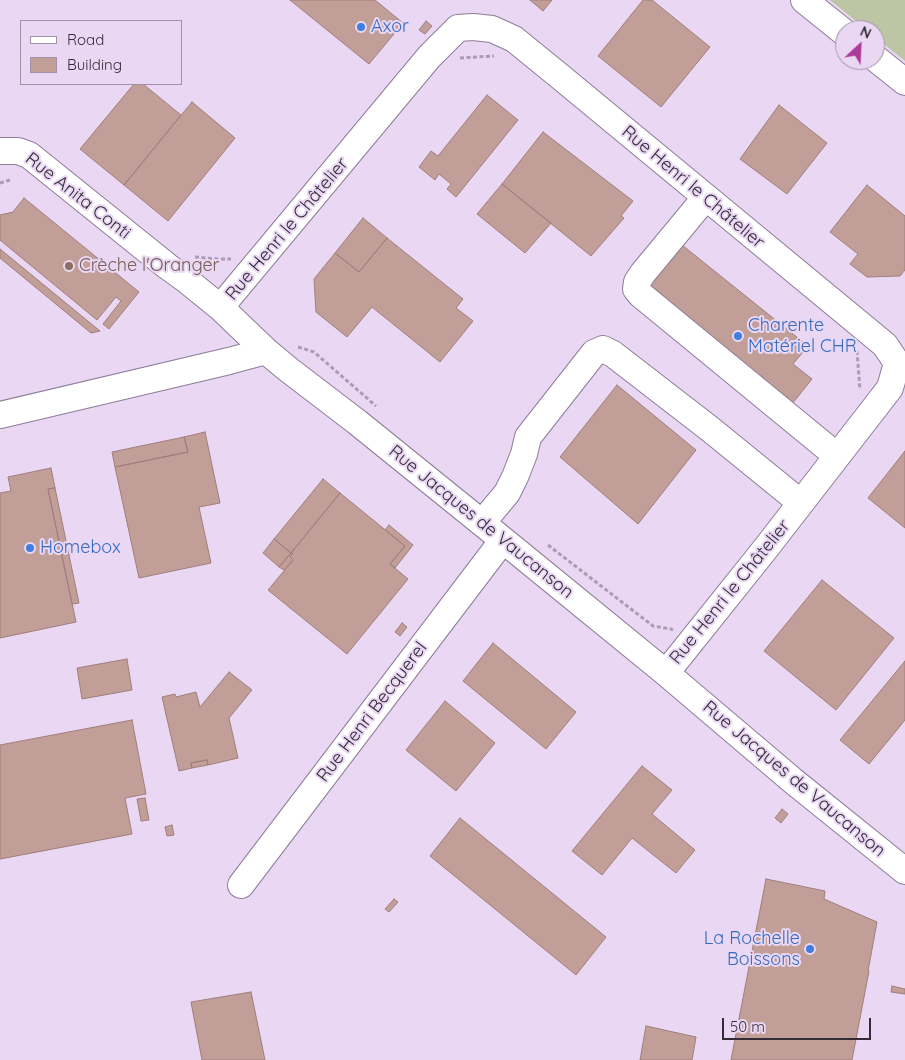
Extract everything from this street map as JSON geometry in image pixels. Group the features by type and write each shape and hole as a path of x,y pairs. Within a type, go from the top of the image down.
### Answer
{"street":[{"path":"804,0 835,25"},
{"name":"Rue Henri le Châtelier","path":"222,309 429,57 458,28 492,29 514,39 884,345 897,363 890,388 801,504 666,673"},
{"path":"885,66 905,82"},
{"name":"Rue Anita Conti","path":"0,151 18,151 29,155 222,309 266,351"},
{"path":"706,197 643,273 637,282 636,289 837,456"},
{"path":"482,523 507,493 516,477 528,437 594,353 603,349 613,354 710,429 801,504"},
{"path":"0,415 266,351"},
{"name":"Rue Jacques de Vaucanson","path":"266,351 503,540 666,673 792,780 905,871"},
{"name":"Rue Henri Becquerel","path":"241,885 503,540"}],"path":[{"path":"429,57 442,67 451,59 495,56"},
{"path":"0,182 10,180"},
{"path":"189,256 218,259 237,258"},
{"path":"857,350 861,392"}],"green space":[{"path":"830,0 905,0 905,61 885,45 885,20 855,20"}],"building":[{"path":"290,0 375,0 403,23 369,64"},
{"path":"530,0 552,0 543,11"},
{"path":"643,0 652,0 710,47 661,107 598,56"},
{"path":"426,21 432,26 425,34 419,30"},
{"path":"133,85 144,85 181,115 124,185 80,149"},
{"path":"487,95 518,120 456,197 447,189 451,184 439,174 435,180 419,167 431,151 438,156"},
{"path":"192,102 235,138 168,221 124,185"},
{"path":"779,105 827,143 787,194 740,159"},
{"path":"543,132 633,201 621,216 624,218 591,256 502,184"},
{"path":"502,184 551,223 525,253 477,214"},
{"path":"867,185 905,216 905,270 900,276 867,277 850,264 858,254 830,232"},
{"name":"Crèche l'Oranger","path":"24,198 139,292 109,329 103,324 121,301 116,297 97,320 0,240 0,215 13,212"},
{"path":"363,218 387,238 359,272 335,253"},
{"path":"387,238 463,299 456,308 473,321 440,362 372,307 347,337 316,312 314,279 335,253 359,272"},
{"path":"682,245 808,346 793,364 812,379 792,404 648,286"},
{"path":"0,249 100,331 91,333 0,258"},
{"path":"617,385 696,450 638,524 560,457"},
{"path":"205,432 220,503 199,507 211,563 139,578 115,467 188,452 184,437"},
{"path":"184,437 188,452 115,467 112,452"},
{"path":"905,451 905,528 868,498"},
{"name":"Homebox","path":"51,468 55,488 48,489 76,622 0,638 0,493 11,491 8,477"},
{"path":"323,479 340,493 291,553 274,539"},
{"path":"55,488 79,603 72,604 48,489"},
{"path":"340,493 405,546 390,564 408,579 347,654 268,590 293,560 290,557 293,554 291,553"},
{"path":"389,525 413,545 395,568 390,564 405,546 385,530"},
{"path":"274,539 291,553 279,567 263,553"},
{"path":"291,553 293,554 290,557 293,560 284,570 279,567"},
{"path":"822,580 894,638 836,710 764,651"},
{"path":"402,623 407,627 400,636 395,632"},
{"path":"493,643 576,712 546,749 463,681"},
{"path":"127,659 132,690 82,699 77,668"},
{"path":"905,661 905,720 869,764 840,740"},
{"path":"229,672 252,690 229,718 238,758 208,765 207,760 191,763 192,768 179,771 162,697 175,694 176,697 196,692 200,707"},
{"path":"445,701 495,743 456,791 406,750"},
{"path":"132,720 146,794 125,798 132,834 0,859 0,745"},
{"path":"207,760 208,765 192,768 191,763"},
{"path":"642,766 672,790 652,814 695,850 676,873 632,838 602,875 572,851"},
{"path":"145,798 149,820 141,821 137,799"},
{"path":"782,809 788,814 781,823 775,818"},
{"path":"460,818 606,937 576,975 430,856"},
{"path":"172,825 174,835 167,836 165,827"},
{"path":"766,879 825,891 824,899 877,922 852,1060 731,1060"},
{"path":"394,899 398,902 389,912 385,909"},
{"path":"892,986 905,989 905,994 891,992"},
{"path":"251,992 265,1060 202,1060 191,1002"},
{"path":"646,1026 696,1037 692,1060 640,1060"}],"place":[{"name":"Axor","path":"361,27"},
{"name":"Crèche l'Oranger","path":"69,266"},
{"name":"Charente Matériel CHR","path":"738,336"},
{"name":"Homebox","path":"30,548"},
{"name":"La Rochelle Boissons","path":"810,949"}]}
